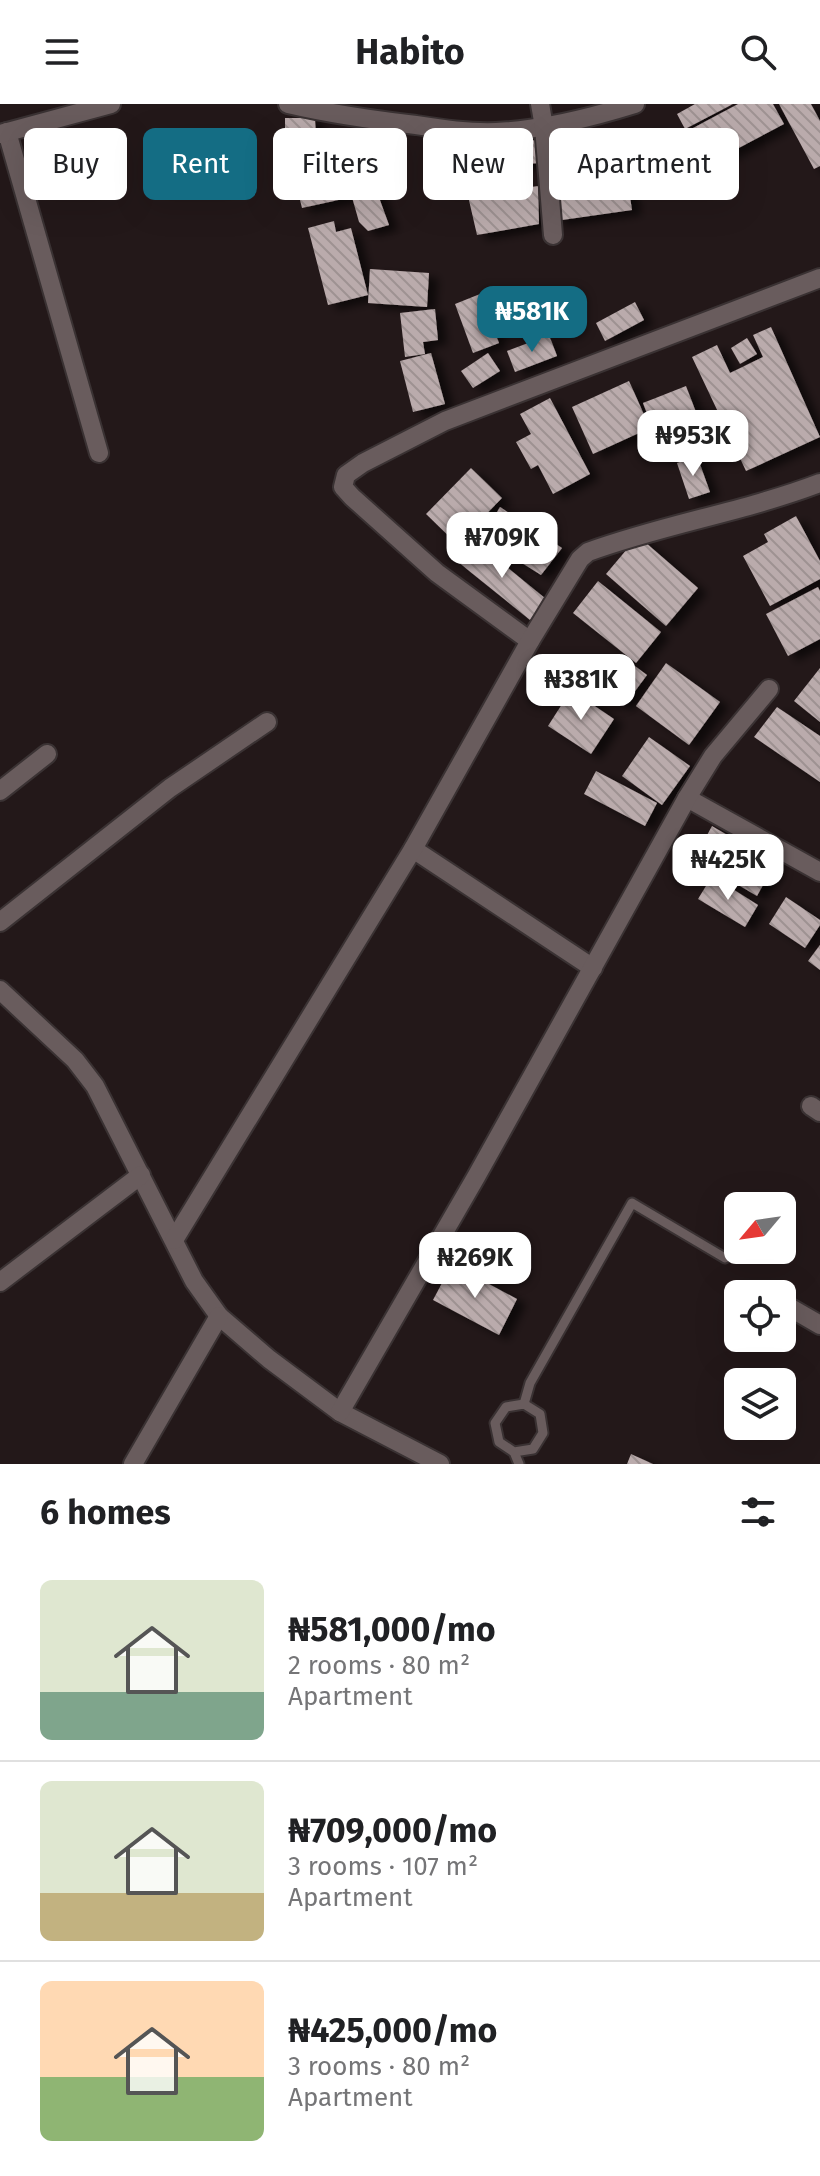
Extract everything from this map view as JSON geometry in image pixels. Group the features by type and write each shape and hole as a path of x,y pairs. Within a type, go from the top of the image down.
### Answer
{"street":[{"path":"99,453 4,133 111,104"},
{"path":"288,104 334,115 459,131 496,132 544,127 635,104"},
{"path":"540,104 553,235"},
{"path":"530,641 437,573 352,497 343,487 346,475 382,451 445,421 820,278"},
{"path":"174,1240 413,849 530,641 580,559 588,552 646,533 777,499 820,483"},
{"path":"340,1412 476,1177 687,798 713,756 769,689"},
{"path":"0,922 170,788 267,722"},
{"path":"0,791 47,754"},
{"path":"687,798 820,872"},
{"path":"413,849 593,968"},
{"path":"0,990 75,1060 95,1086 194,1281 219,1316 340,1412 440,1464"},
{"path":"0,1014 16,1002"},
{"path":"0,1282 141,1175"},
{"path":"796,1311 820,1325"},
{"path":"133,1464 219,1316"}],"lane":[{"path":"524,1404 530,1383 632,1203 724,1257"},
{"path":"514,1452 533,1449 543,1433 540,1414 524,1404 506,1407 495,1423 499,1442 514,1452 519,1464"}],"building":[{"path":"695,104 733,104 687,128 677,114"},
{"path":"738,104 773,104 784,124 739,148 739,128 693,128"},
{"path":"779,104 811,104 820,121 820,166 814,169"},
{"path":"285,118 315,118 316,128 285,128"},
{"path":"533,140 539,140 541,163 533,163"},
{"path":"538,186 539,224 477,235 469,200 533,200 533,187"},
{"path":"300,200 338,200 302,208"},
{"path":"353,200 380,200 389,225 368,231 359,222"},
{"path":"552,200 630,200 632,210 555,221"},
{"path":"334,221 336,232 351,228 368,295 328,305 308,228"},
{"path":"370,269 429,273 427,307 368,303"},
{"path":"480,294 499,343 473,353 455,304"},
{"path":"635,302 644,320 605,341 596,323"},
{"path":"435,309 438,340 423,342 425,354 405,357 400,313"},
{"path":"771,327 820,437 746,471 692,357 717,345 730,373 763,357 753,335"},
{"path":"549,335 557,356 515,372 507,351"},
{"path":"747,338 757,354 740,364 731,348"},
{"path":"431,353 445,404 413,412 400,361"},
{"path":"488,353 500,371 473,388 461,371"},
{"path":"629,381 650,428 593,454 572,407"},
{"path":"686,386 707,441 664,458 643,403"},
{"path":"550,398 590,474 553,494 538,465 531,469 516,442 531,434 520,414"},
{"path":"697,456 710,492 689,499 677,463"},
{"path":"471,468 502,498 457,544 426,514"},
{"path":"500,507 562,548 541,575 482,538"},
{"path":"796,516 820,561 820,579 770,606 743,556 768,542 764,534"},
{"path":"638,536 698,588 666,626 606,574"},
{"path":"475,541 546,599 530,620 458,562"},
{"path":"598,581 661,632 636,663 573,613"},
{"path":"818,587 820,639 788,656 766,614"},
{"path":"624,658 647,675 624,706 601,689"},
{"path":"666,663 720,702 689,745 636,706"},
{"path":"820,668 820,722 794,701"},
{"path":"571,690 614,719 591,754 548,726"},
{"path":"777,707 820,736 820,782 754,737"},
{"path":"649,737 690,766 662,805 622,776"},
{"path":"596,771 657,803 645,826 584,794"},
{"path":"712,826 775,863 757,896 694,859"},
{"path":"712,876 758,905 745,927 698,899"},
{"path":"786,897 820,920 805,948 769,924"},
{"path":"820,945 820,970 808,961"},
{"path":"452,1264 517,1299 499,1335 433,1300"},
{"path":"631,1454 653,1464 627,1464"}]}
